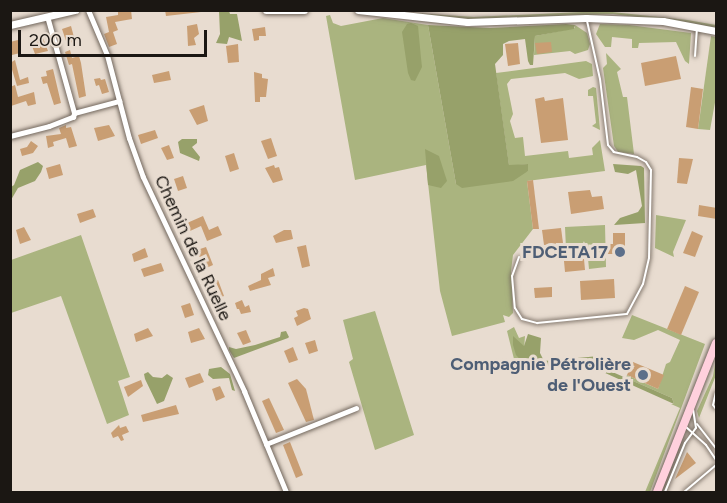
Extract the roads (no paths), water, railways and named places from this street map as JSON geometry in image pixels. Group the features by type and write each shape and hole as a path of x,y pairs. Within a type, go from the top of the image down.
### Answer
{"main road":[{"path":"657,492 717,342"}],"street":[{"path":"10,25 75,10"},
{"name":"Chemin de la Ruelle","path":"88,10 107,55 143,177 196,285 286,492"},
{"path":"266,10 304,10"},
{"path":"358,10 467,22 586,18 663,21 717,31"},
{"path":"47,16 74,113"},
{"path":"10,136 49,126 73,117 74,113 119,101"},
{"path":"266,444 356,408"}],"lane":[{"path":"519,257 512,276 515,308 522,319 530,321 627,314 643,284 649,258 651,170 646,162 637,157 614,152 608,145 600,79 586,18"},
{"path":"695,56 697,27"},
{"path":"717,392 713,405 717,410"},
{"path":"692,405 697,424 717,448"},
{"path":"684,424 692,435 706,445 717,460"},
{"path":"664,492 685,442 692,435 697,424"},
{"path":"684,492 717,465"}],"place":[{"name":"FDCETA17","path":"620,252"},
{"name":"Compagnie Pétrolière de l'Ouest","path":"643,375"}]}
